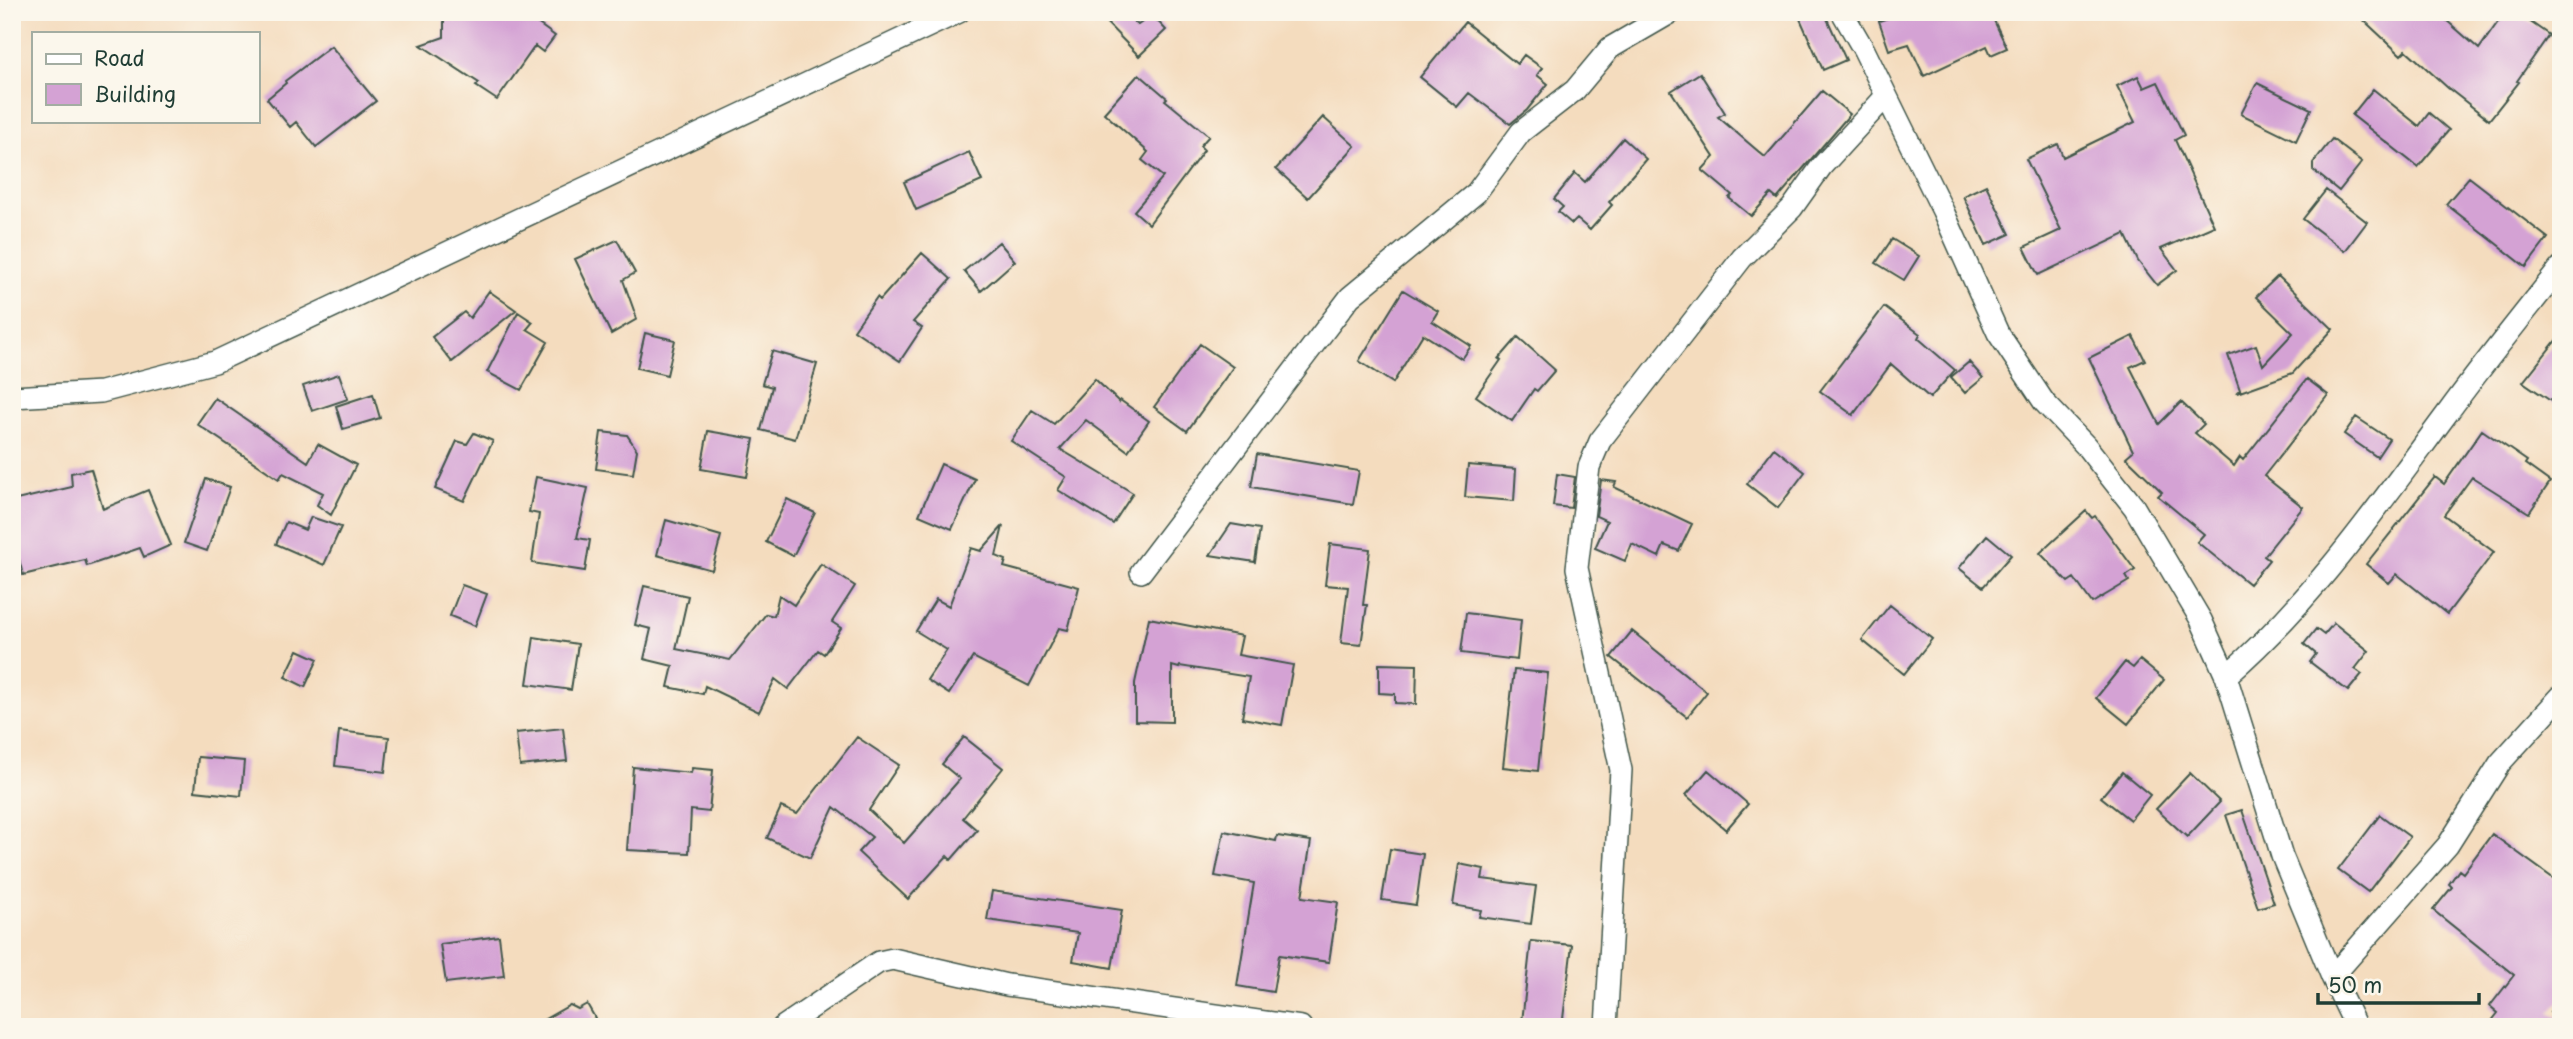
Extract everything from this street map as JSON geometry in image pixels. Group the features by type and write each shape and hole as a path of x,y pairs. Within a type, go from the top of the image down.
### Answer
{"street":[{"path":"12,397 100,392 215,362 959,12"},
{"path":"1141,572 1350,297 1476,193 1521,132 1575,90 1610,48 1672,12"},
{"path":"1842,12 1864,50 1943,211 1998,333 2044,402 2086,446 2134,508 2201,620 2226,676 2282,856 2332,977 2356,1027"},
{"path":"1606,1027 1620,769 1577,568 1589,467 1600,441 1742,258 1792,208 1821,167 1886,96"},
{"path":"2226,676 2256,649 2359,533 2517,320 2561,267"},
{"path":"2332,977 2448,845 2500,763 2561,696"},
{"path":"783,1027 879,962 893,959 1007,985 1301,1027"}],"building":[{"path":"444,12 522,12 555,36 543,52 535,46 497,100 476,86 479,83 421,45 444,37"},
{"path":"1096,12 1123,12 1138,25 1152,15 1166,30 1139,56"},
{"path":"1797,12 1824,12 1846,60 1823,70"},
{"path":"1906,12 1990,12 2007,48 1991,55 1987,46 1924,76 1909,44 1889,50 1879,21"},
{"path":"2355,12 2437,12 2479,49 2505,12 2516,12 2549,35 2517,81 2519,82 2489,120 2406,50 2401,55"},
{"path":"1465,22 1517,64 1524,55 1542,68 1537,75 1548,84 1527,110 1510,124 1469,93 1457,107 1420,77"},
{"path":"331,46 376,101 316,147 296,122 290,127 267,99 286,83 285,81"},
{"path":"1700,73 1725,113 1718,117 1765,157 1822,91 1850,114 1777,199 1771,194 1751,216 1729,198 1732,195 1702,170 1714,157 1671,91"},
{"path":"1139,74 1167,98 1165,100 1209,136 1200,146 1204,150 1149,224 1134,211 1163,177 1142,160 1148,152 1104,113"},
{"path":"2138,76 2144,88 2158,82 2184,135 2175,140 2214,226 2161,249 2177,270 2157,285 2138,261 2125,234 2038,275 2024,247 2061,230 2026,159 2058,144 2063,157 2135,122 2117,86"},
{"path":"2257,83 2311,109 2296,141 2241,114"},
{"path":"2373,89 2419,126 2429,113 2449,130 2418,167 2352,115"},
{"path":"1323,117 1355,146 1308,198 1276,169"},
{"path":"1623,138 1646,159 1609,202 1612,205 1590,230 1577,219 1572,224 1558,212 1563,207 1554,199 1575,173 1585,182"},
{"path":"2332,139 2362,162 2339,191 2313,170 2313,163"},
{"path":"969,152 982,181 916,210 904,182"},
{"path":"2469,177 2548,238 2526,267 2446,204"},
{"path":"1986,185 2010,234 1986,245 1963,196"},
{"path":"2326,190 2367,222 2345,251 2303,219"},
{"path":"1892,239 1919,256 1904,280 1876,263"},
{"path":"617,240 635,273 623,280 637,319 611,334 575,259"},
{"path":"999,242 1015,261 981,291 964,271"},
{"path":"922,253 951,279 913,322 922,328 900,361 854,330 877,297 880,300"},
{"path":"2278,276 2333,329 2293,373 2237,393 2240,390 2228,355 2256,345 2263,365 2293,333 2256,297"},
{"path":"1403,290 1438,311 1432,321 1471,346 1462,359 1423,334 1393,383 1359,361"},
{"path":"489,291 516,310 452,362 432,337 464,312 470,318"},
{"path":"1884,307 1920,334 1918,338 1955,370 1930,398 1891,364 1853,415 1820,391"},
{"path":"518,312 533,322 527,329 548,342 521,390 487,372"},
{"path":"645,333 675,340 667,375 637,368"},
{"path":"2561,334 2561,408 2523,382"},
{"path":"2133,336 2145,360 2130,367 2159,424 2181,402 2204,424 2195,433 2234,466 2240,457 2243,460 2307,379 2328,395 2264,476 2303,507 2264,556 2269,560 2249,584 2197,542 2204,534 2158,496 2162,492 2126,457 2133,451 2089,358"},
{"path":"1518,337 1555,370 1537,391 1534,389 1512,421 1476,396 1501,360 1499,359"},
{"path":"1200,344 1233,367 1187,431 1154,407"},
{"path":"772,351 817,364 795,439 761,430 772,387 762,384"},
{"path":"1969,362 1983,378 1965,393 1951,377"},
{"path":"339,374 348,399 312,411 303,386"},
{"path":"1095,379 1119,402 1120,400 1149,421 1128,451 1086,420 1060,449 1133,493 1113,524 1058,490 1066,477 1011,441 1032,410 1054,424"},
{"path":"373,394 380,418 343,429 336,406"},
{"path":"215,398 308,462 318,444 356,465 331,515 317,505 323,493 283,473 279,479 197,424"},
{"path":"2356,417 2389,439 2377,457 2344,434"},
{"path":"2482,430 2527,461 2525,464 2550,482 2529,513 2472,477 2444,515 2494,552 2447,614 2397,574 2389,583 2366,564 2435,477 2444,484"},
{"path":"708,431 754,439 747,477 701,469"},
{"path":"601,432 627,435 637,450 633,474 596,469"},
{"path":"474,433 493,441 464,501 435,489 457,441 467,444"},
{"path":"1774,448 1805,472 1778,508 1747,484"},
{"path":"1257,454 1359,471 1353,504 1251,487"},
{"path":"941,464 975,479 952,529 919,515"},
{"path":"1468,465 1516,469 1514,501 1465,497"},
{"path":"91,469 103,509 148,490 171,545 144,557 140,548 87,566 85,560 23,575 12,531 12,501 72,487 71,473"},
{"path":"1557,474 1575,477 1571,508 1553,506"},
{"path":"536,477 588,488 577,538 590,540 585,571 532,563 539,514 529,512"},
{"path":"206,479 230,487 207,551 184,543"},
{"path":"1601,480 1616,482 1614,487 1692,524 1679,551 1664,545 1659,557 1632,544 1625,561 1595,548 1607,521 1596,516"},
{"path":"787,499 815,513 793,556 766,542"},
{"path":"2086,511 2092,518 2095,516 2135,570 2126,576 2129,581 2092,603 2074,578 2068,582 2040,553"},
{"path":"311,517 341,527 324,565 276,544 286,522 305,530"},
{"path":"666,520 721,536 712,570 657,555"},
{"path":"1231,524 1260,529 1255,562 1210,555"},
{"path":"1003,526 996,556 1006,560 1004,567 1079,587 1068,630 1059,628 1029,686 973,657 949,694 927,680 947,650 916,631 936,599 949,606 971,548 981,551"},
{"path":"1987,535 2011,555 1983,587 1959,568"},
{"path":"1330,544 1370,549 1363,605 1367,605 1361,645 1341,643 1348,587 1325,585"},
{"path":"821,564 855,586 832,622 841,628 824,654 818,650 788,689 775,679 759,712 705,686 703,694 668,687 673,666 644,659 651,629 635,625 644,586 688,596 676,649 730,660 766,614 774,616 779,595 794,605"},
{"path":"462,585 487,594 475,626 450,616"},
{"path":"1890,605 1932,639 1904,674 1862,640"},
{"path":"1466,613 1521,620 1517,660 1461,653"},
{"path":"1149,618 1242,636 1238,655 1293,665 1282,725 1242,718 1249,677 1180,666 1172,666 1172,722 1135,721 1135,683"},
{"path":"2334,623 2369,651 2355,669 2362,674 2348,691 2310,662 2316,654 2304,644 2316,629 2324,635"},
{"path":"1632,631 1707,692 1687,717 1611,657"},
{"path":"534,637 578,644 571,690 527,684"},
{"path":"298,650 318,659 305,687 285,677"},
{"path":"2140,660 2164,680 2128,724 2096,698 2125,662 2133,668"},
{"path":"1379,664 1417,665 1416,704 1395,703 1395,694 1379,693"},
{"path":"1514,670 1548,673 1538,771 1503,767"},
{"path":"563,728 567,761 520,766 516,733"},
{"path":"339,731 389,737 385,772 335,766"},
{"path":"857,737 899,765 869,810 904,843 960,779 942,764 964,737 1003,768 963,818 977,830 951,860 947,856 908,899 858,852 872,837 834,807 810,858 767,838 781,807 797,814"},
{"path":"198,757 244,761 241,796 195,791"},
{"path":"633,767 691,773 692,768 713,770 709,812 691,810 689,853 627,850"},
{"path":"1708,770 1748,804 1726,830 1686,795"},
{"path":"2122,772 2150,795 2130,820 2101,797"},
{"path":"2190,773 2220,802 2187,837 2156,809"},
{"path":"2242,810 2274,903 2258,908 2226,815"},
{"path":"2380,815 2410,837 2368,892 2338,870"},
{"path":"1224,831 1276,841 1277,836 1311,841 1302,897 1338,902 1329,962 1279,955 1273,992 1237,986 1254,883 1215,876"},
{"path":"2492,834 2561,884 2561,999 2550,1012 2561,1020 2561,1027 2487,1027 2498,1013 2490,1006 2514,975 2433,910 2452,887 2449,884 2459,870 2463,873"},
{"path":"1390,849 1423,854 1416,905 1382,900"},
{"path":"1459,864 1484,869 1482,879 1536,886 1531,924 1479,917 1481,910 1453,905"},
{"path":"992,891 1122,910 1112,968 1073,961 1078,933 987,920"},
{"path":"499,936 504,976 446,983 440,944"},
{"path":"1531,941 1572,945 1562,1027 1522,1022"},
{"path":"587,1004 595,1018 582,1027 531,1027 570,1005 578,1009"}]}
